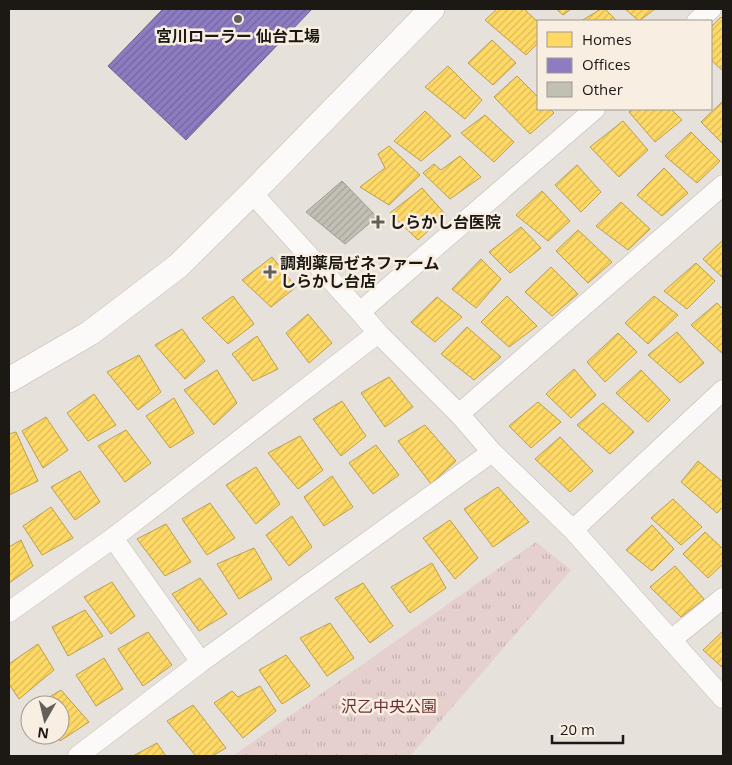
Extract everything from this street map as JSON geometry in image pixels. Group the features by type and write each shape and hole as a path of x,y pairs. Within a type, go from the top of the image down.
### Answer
{"street":[{"path":"9,380 90,333 178,266 432,9"},
{"path":"698,20 712,9"},
{"path":"360,312 594,110"},
{"path":"459,414 723,184"},
{"path":"252,193 378,333 459,414 492,452 573,530 723,698"},
{"path":"9,612 113,538 378,333"},
{"path":"573,530 723,390"},
{"path":"78,756 201,662 492,452"},
{"path":"113,538 201,662"},
{"path":"670,640 723,598"}],"green space":[{"name":"沢乙中央公園","path":"536,542 571,570 410,756 233,756"}],"building: Homes":[{"path":"497,9 524,9 537,21 537,44 526,55 485,20"},
{"path":"556,9 571,9 563,15"},
{"path":"601,9 605,9 616,20 583,20"},
{"path":"625,9 655,9 640,20"},
{"path":"721,17 723,19 723,71 712,61 712,26"},
{"path":"492,40 516,63 493,85 468,63"},
{"path":"448,66 482,100 465,119 425,87"},
{"path":"517,76 537,96 537,110 551,110 554,113 530,134 494,97"},
{"path":"723,101 723,144 701,122"},
{"path":"632,110 672,110 682,120 655,142 629,112"},
{"path":"425,111 451,136 421,161 394,141"},
{"path":"485,115 514,142 494,162 461,133"},
{"path":"623,121 648,150 619,177 590,147"},
{"path":"691,132 720,161 697,183 665,156"},
{"path":"389,146 420,175 389,205 360,187 385,168 378,154"},
{"path":"460,156 481,177 450,199 423,173 434,164 441,170"},
{"path":"577,165 601,192 581,212 555,185"},
{"path":"664,168 688,193 662,216 637,195"},
{"path":"422,188 446,215 418,240 390,213"},
{"path":"542,191 570,221 548,241 516,215"},
{"path":"621,202 650,229 628,250 596,226"},
{"path":"521,227 541,248 510,273 489,252"},
{"path":"578,230 612,262 588,283 556,251"},
{"path":"723,240 723,276 722,277 703,259"},
{"path":"272,257 296,287 271,307 242,280"},
{"path":"481,259 501,279 476,308 452,289"},
{"path":"696,263 715,281 687,309 664,291"},
{"path":"551,267 578,294 552,316 525,292"},
{"path":"233,296 254,324 228,344 202,318"},
{"path":"507,296 537,326 509,347 481,322"},
{"path":"654,296 678,315 648,344 625,323"},
{"path":"437,297 462,317 435,342 411,322"},
{"path":"717,303 723,309 723,354 691,325"},
{"path":"308,314 332,343 309,363 286,333"},
{"path":"467,327 501,357 474,380 441,354"},
{"path":"182,329 205,361 185,379 155,345"},
{"path":"677,332 704,363 680,383 648,355"},
{"path":"618,333 637,352 605,382 587,362"},
{"path":"257,336 278,369 253,381 232,354"},
{"path":"139,355 161,392 138,410 107,372"},
{"path":"574,369 596,395 571,418 546,394"},
{"path":"217,370 237,403 214,425 184,390"},
{"path":"641,370 670,400 648,422 616,393"},
{"path":"389,377 413,407 385,427 361,393"},
{"path":"94,394 116,425 88,441 67,413"},
{"path":"174,398 194,433 170,448 146,416"},
{"path":"342,401 366,436 341,456 313,419"},
{"path":"538,402 561,422 531,448 509,426"},
{"path":"603,403 634,432 610,454 577,425"},
{"path":"46,417 68,450 43,468 22,431"},
{"path":"425,425 456,461 431,484 398,441"},
{"path":"126,430 151,463 125,482 98,446"},
{"path":"16,432 38,481 9,495 9,434"},
{"path":"300,436 323,470 298,489 268,453"},
{"path":"560,437 593,471 570,492 535,459"},
{"path":"376,445 399,475 373,494 349,463"},
{"path":"698,461 723,482 723,507 717,513 681,482"},
{"path":"256,467 280,504 256,524 226,485"},
{"path":"80,471 100,502 75,520 51,487"},
{"path":"332,476 353,507 324,526 304,497"},
{"path":"498,487 529,522 493,547 464,509"},
{"path":"673,499 702,527 681,545 651,518"},
{"path":"210,503 235,538 207,555 182,519"},
{"path":"51,507 73,538 42,555 23,526"},
{"path":"292,516 312,547 289,566 266,535"},
{"path":"450,520 478,558 455,579 423,538"},
{"path":"166,524 191,562 165,576 137,539"},
{"path":"652,525 674,549 652,571 626,550"},
{"path":"705,532 723,549 723,564 708,578 683,554"},
{"path":"21,540 33,566 9,583 9,547"},
{"path":"254,548 272,579 239,599 217,564"},
{"path":"432,563 446,588 410,613 391,587"},
{"path":"675,566 704,599 681,617 650,587"},
{"path":"200,578 227,614 199,631 172,594"},
{"path":"112,582 135,616 111,634 84,597"},
{"path":"363,583 393,626 370,643 335,598"},
{"path":"85,610 103,636 68,656 52,627"},
{"path":"330,623 354,658 327,676 300,638"},
{"path":"723,631 723,668 703,650"},
{"path":"148,632 172,665 143,686 118,649"},
{"path":"38,644 54,670 24,695 20,695 19,699 9,684 9,664"},
{"path":"286,655 310,686 282,704 259,670"},
{"path":"104,658 123,689 96,706 76,675"},
{"path":"260,686 276,711 243,738 214,703 232,691 238,697"},
{"path":"61,690 65,695 53,695"},
{"path":"70,700 89,722 70,734"},
{"path":"193,705 226,748 212,756 196,756 167,721"},
{"path":"157,743 166,756 133,756"}],"building: Offices":[{"path":"163,9 312,9 186,140 108,66"}],"building: Other":[{"path":"342,181 377,217 345,244 306,212"}],"place":[{"name":"宮川ローラー 仙台工場","path":"238,19"},
{"name":"しらかし台医院","path":"378,222"},
{"name":"調剤薬局ゼネファーム しらかし台店","path":"270,272"}]}
